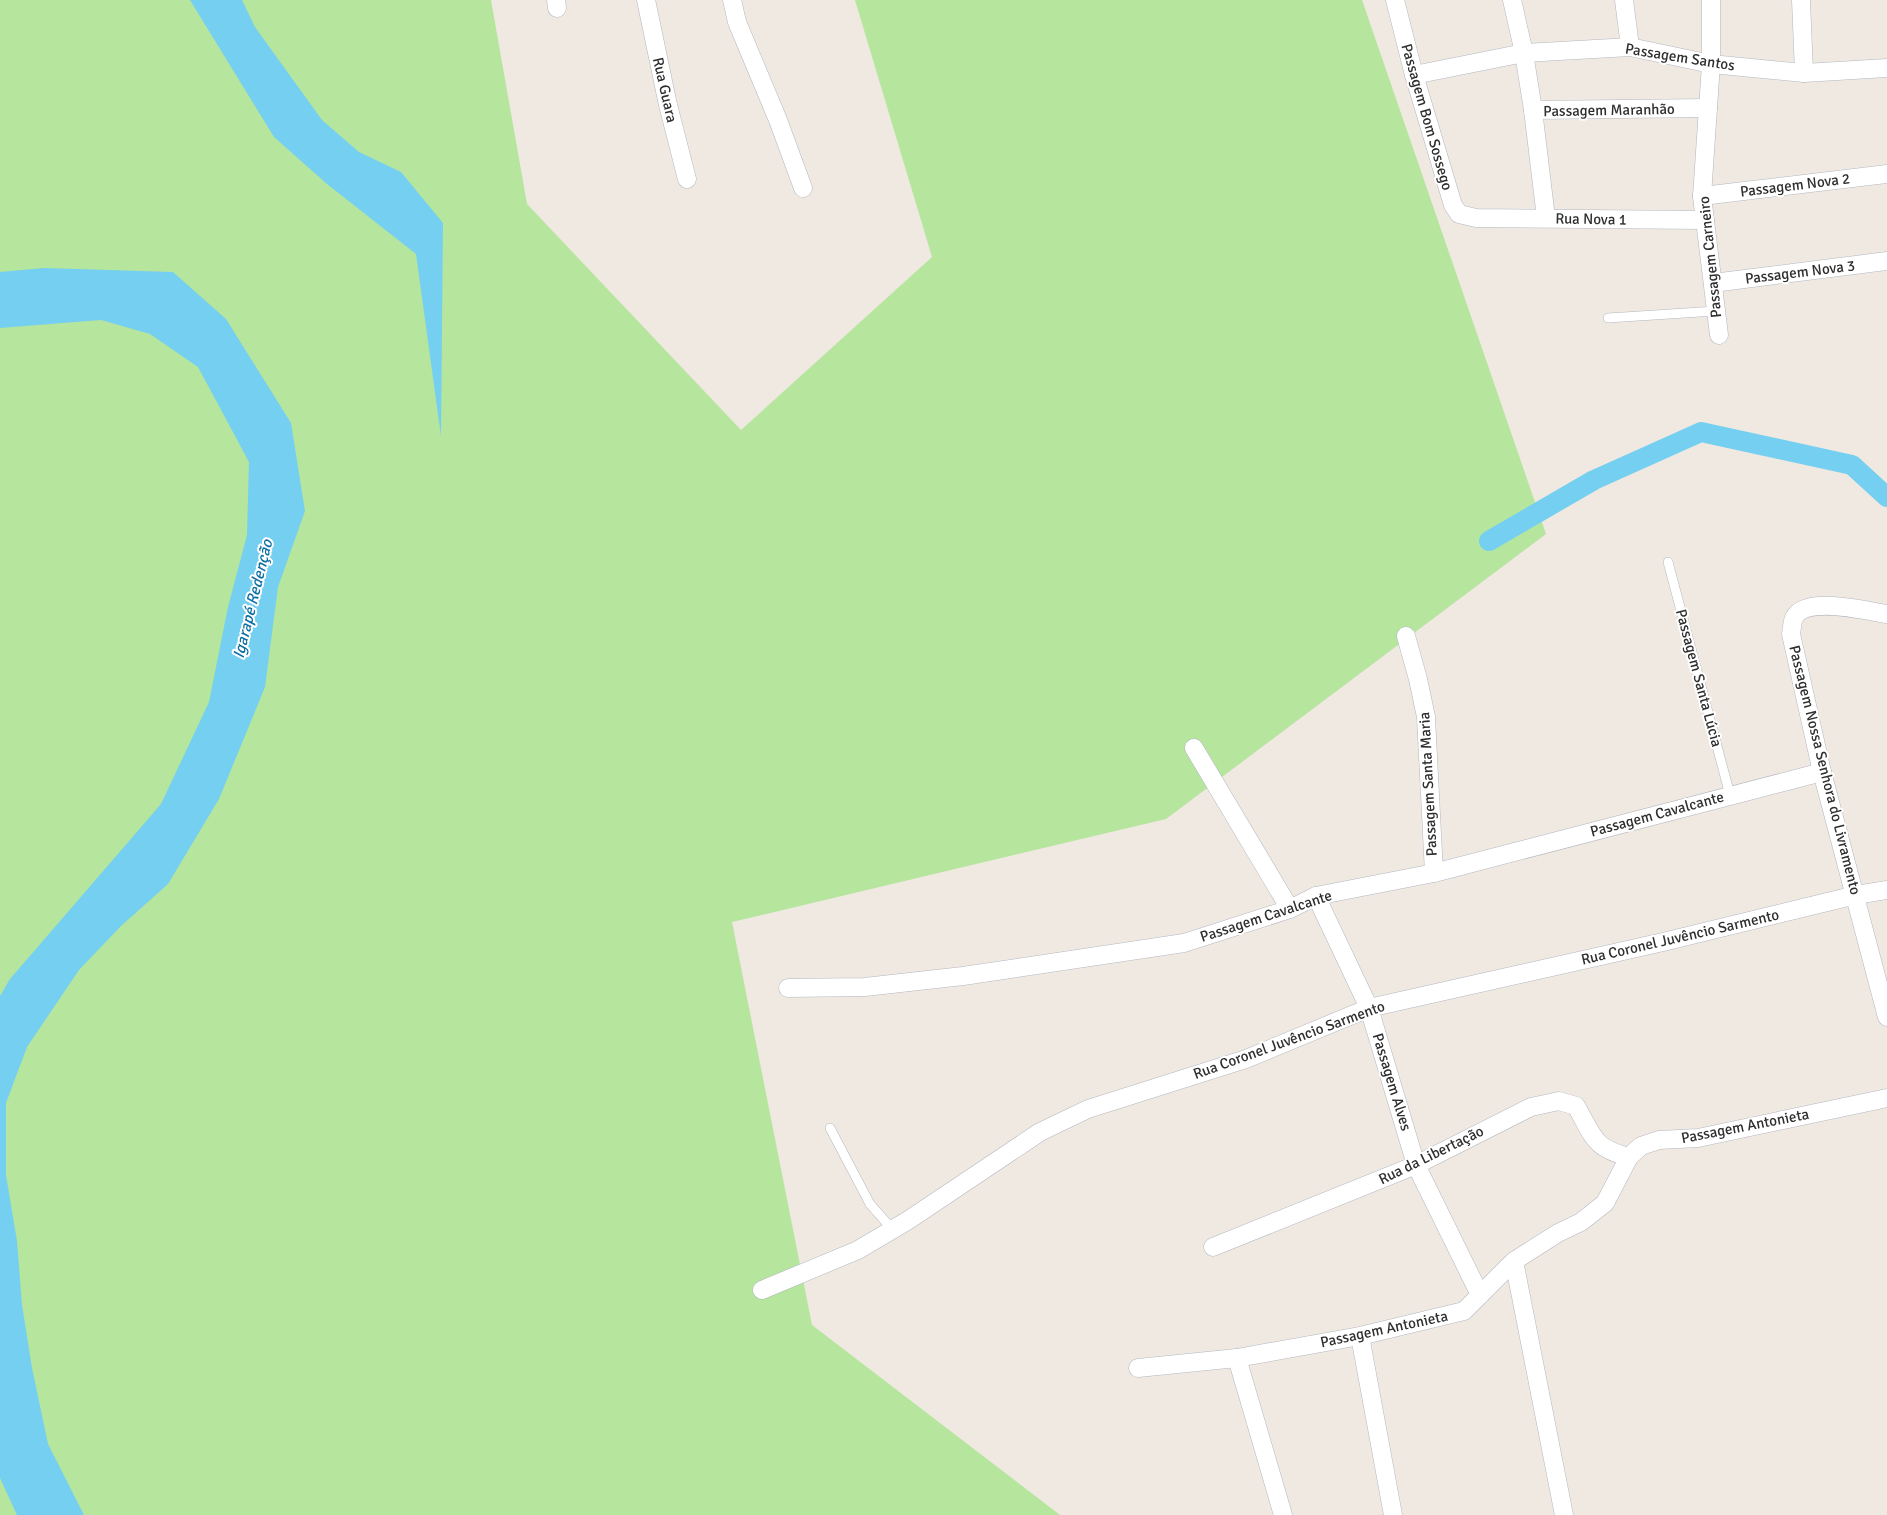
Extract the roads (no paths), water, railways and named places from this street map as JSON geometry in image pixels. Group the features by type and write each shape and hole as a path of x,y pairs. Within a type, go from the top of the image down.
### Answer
{"street":[{"name":"Rua Guara","path":"646,0 668,105 687,179"},
{"path":"732,0 737,22 778,120 803,188"},
{"name":"Passagem Bom Sossego","path":"1395,0 1414,75 1453,205 1458,214 1476,218"},
{"name":"Passagem Maranhão","path":"1512,0 1524,53 1533,110 1708,108"},
{"path":"1624,0 1630,47"},
{"name":"Passagem Carneiro","path":"1711,0 1711,64 1702,196 1719,335"},
{"path":"1801,0 1804,73"},
{"name":"Passagem Santos","path":"1414,75 1524,53 1630,47 1711,64 1804,73 1887,68"},
{"path":"1533,110 1546,218"},
{"name":"Passagem Nova 2","path":"1702,196 1887,174"},
{"name":"Rua Nova 1","path":"1476,218 1705,220"},
{"name":"Passagem Nova 3","path":"1713,283 1887,261"},
{"name":"Passagem Nossa Senhora do Livramento","path":"1887,614 1820,604 1804,608 1794,618 1791,634 1822,772 1887,1017"},
{"name":"Passagem Santa Maria","path":"1406,636 1426,718 1434,874"},
{"path":"1194,748 1290,909"},
{"name":"Passagem Cavalcante","path":"788,988 884,985 963,976 1184,942 1290,909 1316,896 1434,874 1822,772"},
{"name":"Rua Coronel Juvêncio Sarmento","path":"762,1290 858,1250 892,1230 1048,1128 1088,1109 1246,1058 1369,1008 1663,942 1856,895 1887,890"},
{"name":"Passagem Alves","path":"1316,896 1369,1008 1416,1165 1480,1295"},
{"name":"Passagem Antonieta","path":"1138,1368 1237,1358 1360,1336 1464,1311 1514,1261 1558,1233 1581,1222 1605,1203 1629,1157 1641,1146 1660,1140 1698,1138 1887,1098"},
{"name":"Rua da Libertação","path":"1213,1246 1416,1165 1531,1107 1559,1101 1576,1106 1598,1143 1608,1152 1629,1157"},
{"path":"1514,1261 1564,1515"},
{"path":"1360,1336 1394,1515"},
{"path":"1237,1358 1283,1515"}],"lane":[{"path":"1608,318 1716,311"},
{"name":"Passagem Santa Lúcia","path":"1668,562 1730,795"},
{"path":"830,1128 870,1204 892,1230"}],"water":[{"path":"190,0 242,0 255,27 322,120 359,152 401,172 443,223 441,436 416,254 327,184 274,137"},
{"name":"Igarapé Redenção","path":"44,268 173,272 226,319 291,423 305,511 278,587 265,687 219,799 168,884 121,926 79,970 27,1047 6,1103 6,1175 17,1241 22,1305 32,1368 48,1444 84,1515 17,1515 0,1478 0,996 10,979 161,804 209,702 228,607 247,535 249,462 198,367 150,334 101,320 0,328 0,272"}],"waterway":[{"path":"1489,541 1594,480 1701,432 1852,465 1887,497"}]}
